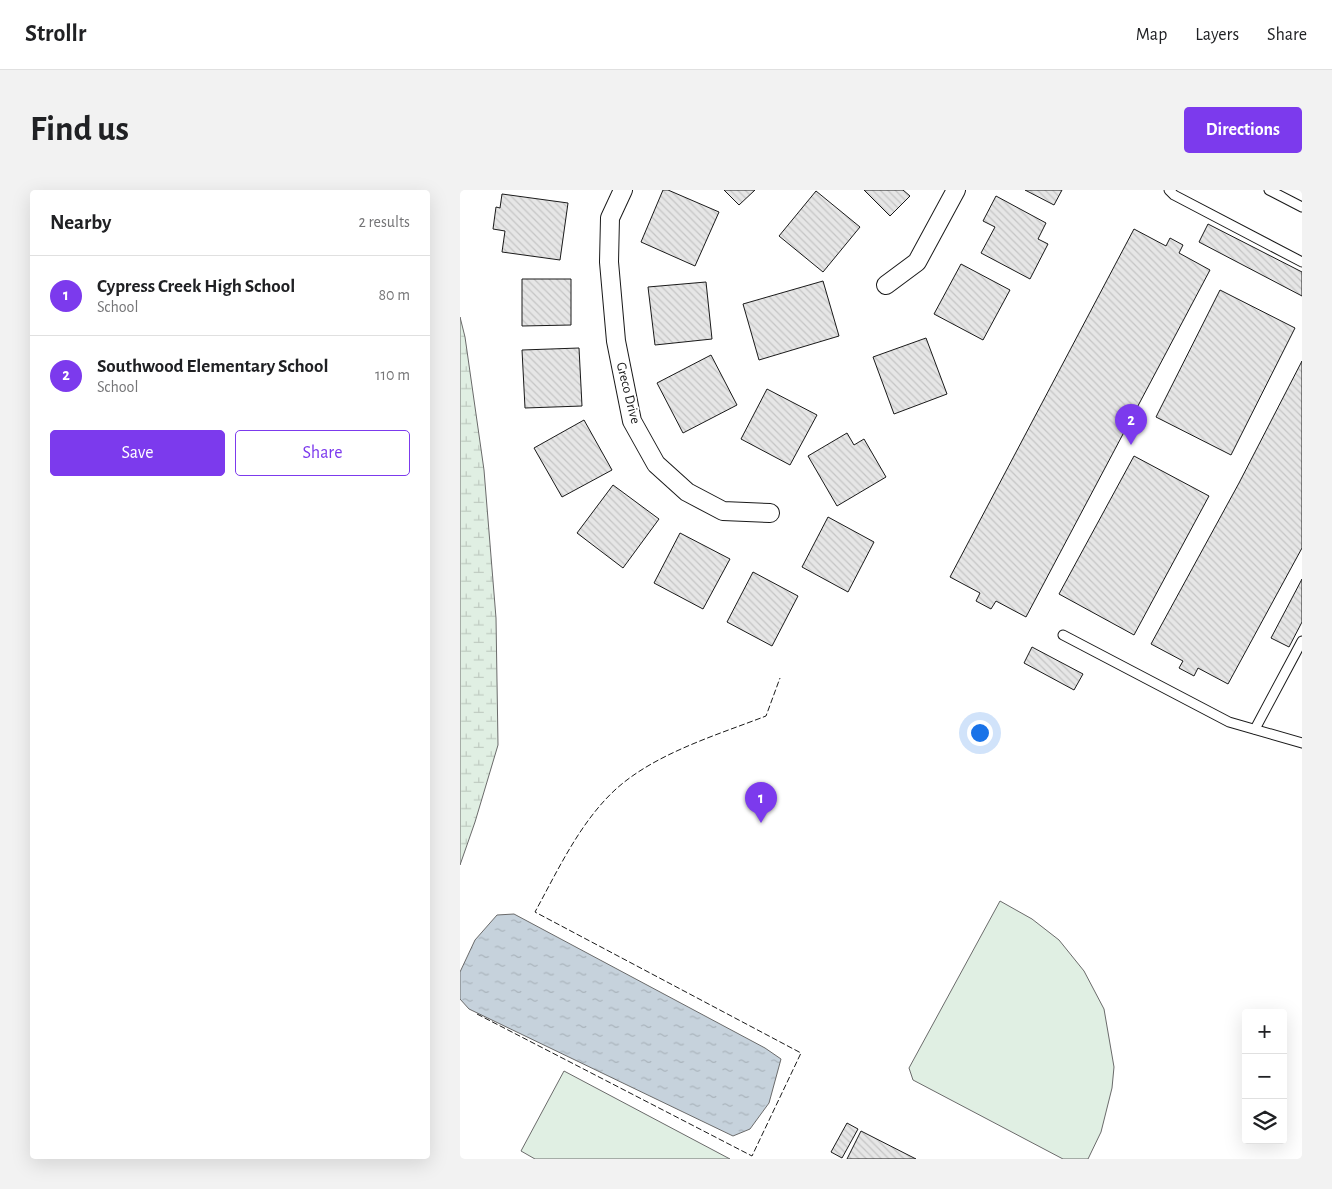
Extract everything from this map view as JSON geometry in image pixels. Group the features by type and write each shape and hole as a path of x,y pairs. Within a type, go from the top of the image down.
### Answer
{"street":[{"name":"Greco Drive","path":"623,190 610,218 609,262 616,341 632,421 656,464 687,492 723,511 770,513"},
{"path":"886,285 917,262 956,190"}],"lane":[{"path":"1169,190 1174,195 1302,262"},
{"path":"1270,190 1302,207"},
{"path":"1063,636 1229,722 1302,742"},
{"path":"1255,730 1302,641"}],"green space":[{"path":"460,317 465,337 484,470 496,618 498,745 460,865"},
{"path":"1000,901 1032,919 1059,940 1084,971 1104,1009 1114,1067 1112,1088 1101,1132 1088,1159 1063,1159 913,1080 909,1068"},
{"path":"564,1071 730,1159 535,1159 521,1151"}],"water":[{"path":"514,914 765,1048 781,1059 769,1103 750,1129 733,1136 469,1009 460,999 460,972 475,940 497,915"}],"building":[{"path":"663,190 668,190 719,212 695,266 641,242"},
{"path":"724,190 755,190 739,205"},
{"path":"864,190 903,190 910,196 890,216"},
{"path":"1025,190 1062,190 1054,205"},
{"path":"816,191 860,227 823,272 779,236"},
{"path":"502,194 568,203 560,260 502,252 505,231 493,229 496,207 500,208"},
{"path":"996,196 1046,223 1038,239 1048,244 1030,279 981,253 995,227 983,221"},
{"path":"1208,224 1302,272 1302,296 1199,242"},
{"path":"1134,229 1166,246 1170,238 1183,245 1179,253 1210,270 1026,617 996,601 991,609 976,601 980,593 950,577"},
{"path":"961,264 1010,290 983,340 934,314"},
{"path":"522,279 571,279 571,325 522,326"},
{"path":"823,281 839,336 759,360 743,304"},
{"path":"706,282 712,339 655,345 648,287"},
{"path":"1220,290 1295,328 1231,455 1156,417"},
{"path":"926,338 947,394 894,414 873,357"},
{"path":"579,348 582,406 525,408 522,350"},
{"path":"711,355 737,405 683,433 657,383"},
{"path":"1302,361 1302,548 1228,684 1198,668 1194,676 1179,668 1183,661 1151,644 1239,483"},
{"path":"767,389 817,415 790,465 741,439"},
{"path":"584,420 612,470 562,497 534,448"},
{"path":"847,433 854,445 864,439 886,477 837,506 808,456"},
{"path":"1134,456 1209,496 1134,635 1059,594"},
{"path":"613,485 659,519 623,568 577,533"},
{"path":"828,517 874,542 848,592 802,567"},
{"path":"680,533 730,559 703,609 654,583"},
{"path":"753,572 798,596 772,646 727,622"},
{"path":"1302,579 1302,622 1289,647 1271,638"},
{"path":"1032,647 1083,674 1074,690 1024,663"},
{"path":"847,1123 858,1129 842,1158 831,1152"},
{"path":"861,1131 916,1159 847,1159"}],"fence":[{"path":"477,1014 752,1156 801,1053 535,912 561,863 581,831 591,816 616,789 632,776 668,755 766,716 780,678"}],"place":[{"name":"Southwood Elementary School","path":"1131,445"},
{"name":"Cypress Creek High School","path":"761,823"}]}
